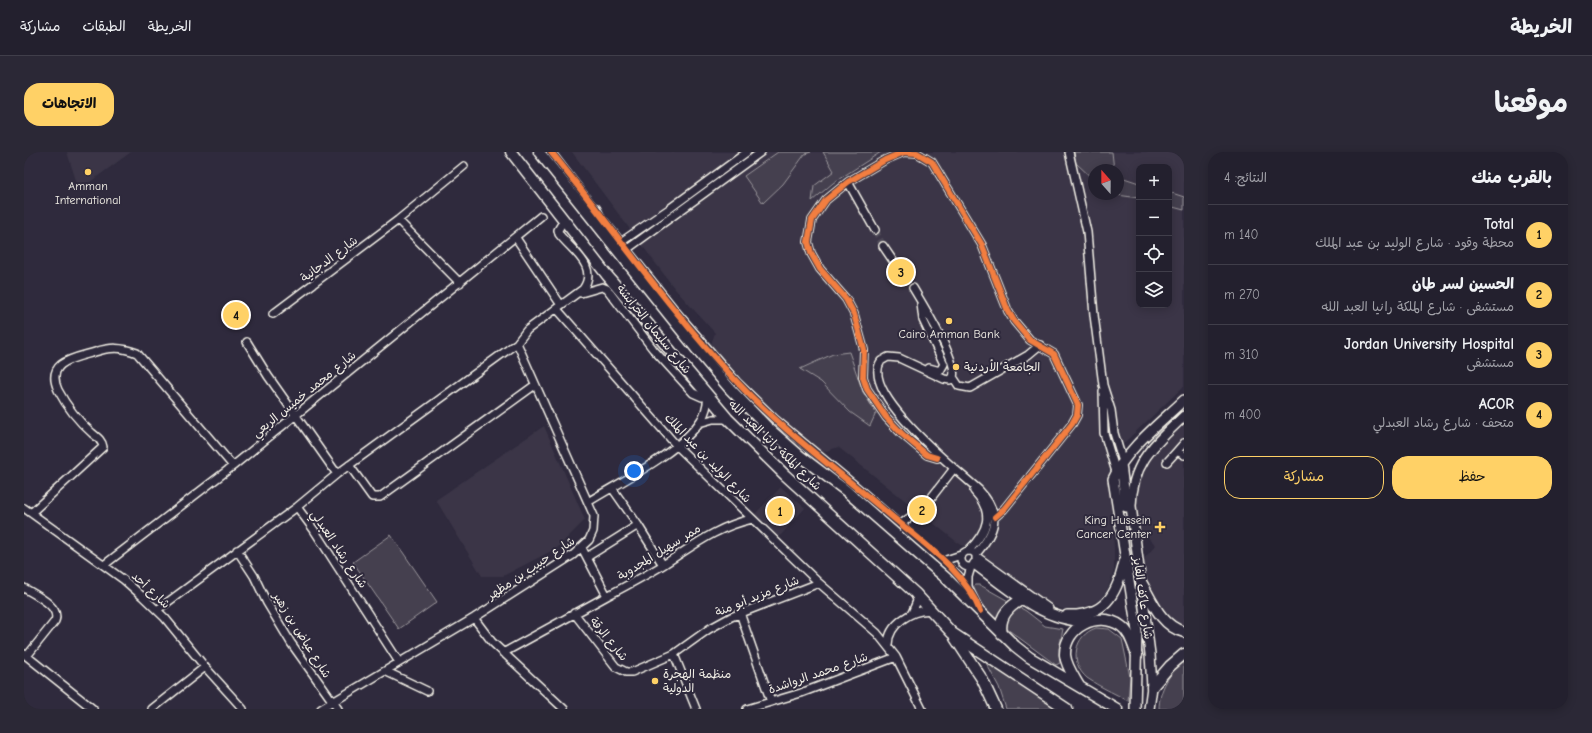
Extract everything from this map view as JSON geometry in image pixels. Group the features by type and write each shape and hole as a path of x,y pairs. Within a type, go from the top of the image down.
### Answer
{"main road":[{"name":"شارع الملكة رانيا العبد الله","path":"511,152 606,274 728,419 785,475 915,593 952,633 1067,709"},
{"name":"شارع الملكة رانيا العبد الله","path":"539,152 705,353 730,389 767,426 925,559 1002,634 1029,657 1117,709"},
{"path":"595,209 622,252"},
{"name":"شارع عاكف الفايز","path":"1135,709 1137,631 1113,479 1122,463 1184,400"},
{"name":"شارع عاكف الفايز","path":"1149,709 1151,692 1147,621 1131,506 1131,491 1140,463 1184,416"},
{"path":"1122,463 1129,524 1135,537"},
{"path":"975,561 1058,614 1078,615 1098,609 1112,598 1121,577 1124,562 1123,547"},
{"path":"975,561 1024,599 1041,610 1070,620 1106,620 1122,626 1132,639 1137,655"},
{"path":"1141,582 1163,618 1171,626 1184,632"},
{"path":"1002,634 1001,623 1004,614 1012,606 1024,599"},
{"path":"1079,686 1066,662 1066,648 1074,630 1080,625 1091,621"},
{"path":"952,633 979,674 996,709"},
{"path":"1151,692 1170,666 1184,654"}],"street":[{"path":"551,152 621,242 622,252"},
{"path":"621,242 747,152"},
{"path":"622,252 761,152"},
{"path":"937,458 927,455 902,434 883,412 867,389 862,377 864,350 854,314 846,299 820,269 811,253 808,242 812,220 826,200 848,182 885,160 904,152 917,154 932,162 982,245 1008,311 1022,332 1030,340 1052,351 1076,399 1078,408 1077,416 1004,509 995,517 990,534 968,577 968,588"},
{"path":"1069,152 1085,220 1094,315 1103,385 1104,433 1116,472"},
{"name":"شارع الدجانية","path":"273,314 398,220 464,166"},
{"path":"848,182 875,230"},
{"name":"شارع محمد خميس الربعي","path":"104,566 460,284 541,216"},
{"path":"398,220 460,284"},
{"name":"شارع سليمان الخرابشة","path":"349,465 517,343 527,330 578,293 588,283 588,267 559,234 558,230 564,220"},
{"path":"516,238 559,307"},
{"path":"883,246 904,277"},
{"name":"شارع سليمان الخرابشة","path":"578,293 602,287 607,289 653,349 693,393 697,396 708,397"},
{"path":"913,288 941,339 954,371 953,377 959,386 970,388 1023,358 1040,345"},
{"path":"921,304 923,320 944,364 944,367"},
{"name":"شارع الوليد بن عبد الملك","path":"559,307 676,445 819,583 877,633 896,657 922,709"},
{"path":"247,342 268,376 337,474"},
{"name":"شارع حبيب بن مظهر","path":"321,709 474,618 582,548 589,540 595,523 594,516 517,343"},
{"path":"31,513 103,447 101,441 82,424 66,405 54,381 56,369 65,362 108,348 123,348 137,353 232,466"},
{"path":"943,561 961,556 968,551 983,533 988,519 987,512 975,492 906,429 886,405 879,393 873,373 875,363 878,358 891,352 900,353 936,372 940,371 944,367 952,366"},
{"path":"705,353 775,419 943,561 968,588 980,611"},
{"path":"953,377 947,380 938,377 895,357 885,359 877,369 883,391 894,408 918,435 985,496 995,517"},
{"path":"349,465 372,497 380,497 535,385"},
{"path":"1103,385 1111,410 1114,433 1122,463"},
{"path":"588,502 642,469 676,445 699,424 705,414 708,397"},
{"path":"699,424 713,420 728,419"},
{"path":"1167,462 1182,455 1184,443"},
{"name":"شارع رشاد العبدلي","path":"349,465 297,507 314,530 399,662"},
{"path":"901,524 924,507 952,471"},
{"path":"612,488 638,525 663,565"},
{"path":"157,610 297,507"},
{"name":"شارع أحد","path":"24,508 130,585 157,610 243,709"},
{"name":"ممر سهيل المجدوبة","path":"606,596 663,565 710,534 737,522 752,519"},
{"path":"586,557 638,525"},
{"path":"582,548 606,596"},
{"name":"شارع عياض بن زهير","path":"237,550 254,576 267,604 291,643 338,709"},
{"path":"968,551 975,561"},
{"path":"961,556 962,564 975,561"},
{"name":"شارع مزيد أبو منة","path":"674,654 709,629 740,613 819,583"},
{"path":"24,588 49,604 55,610 57,615 55,621 25,655 93,709"},
{"path":"912,613 917,601 915,593"},
{"name":"شارع الرقة","path":"504,653 606,596"},
{"path":"877,633 892,630 912,613 924,610 933,611"},
{"name":"شارع الرقة","path":"574,613 621,670 632,672 674,654"},
{"path":"740,613 771,702"},
{"path":"474,618 492,642 564,709"},
{"path":"888,646 892,630"},
{"path":"674,654 696,709"},
{"name":"شارع محمد الرواشدة","path":"747,709 810,690 896,657"},
{"path":"152,709 205,667"},
{"path":"384,671 427,691"}],"shaded area":[{"name":"Amman International","path":"67,152 131,152 79,190"},
{"name":"الجامعة الأردنية","path":"572,152 1184,152 1184,386 1109,457 1114,570 1108,588 1101,599 1082,609 1062,609 1052,605 957,542 838,447 818,454 790,431 710,347 715,333 675,289"},
{"path":"778,152 811,152 805,154 783,184 763,203 744,176"},
{"path":"823,152 881,152 833,183 812,201 814,186 834,171"},
{"path":"1074,152 1112,152 1113,164 1088,164 1088,174 1076,163"},
{"path":"1124,178 1136,182 1136,198 1124,196"},
{"path":"1172,193 1184,197 1184,210 1172,207"},
{"path":"849,352 863,392 876,413 870,426 850,412 821,382 800,369 833,354"},
{"name":"King Hussein Cancer Center","path":"1184,423 1184,625 1172,620 1162,613 1148,584 1135,569 1156,545 1117,509 1117,503 1134,476"},
{"path":"544,426 585,520 557,548 503,576 482,576 436,500"},
{"path":"781,487 805,508 779,537 755,514"},
{"path":"391,535 437,602 399,629 353,562"},
{"path":"980,585 1026,611 1045,626 1063,629 1059,649 1060,663 1056,665 1003,626 969,593 970,588"},
{"path":"1096,628 1109,629 1122,639 1130,677 1128,701 1087,678 1081,672 1076,657 1076,650 1083,637"},
{"path":"1184,660 1184,709 1159,709 1161,695 1166,682 1174,670"},
{"path":"985,661 1057,709 1006,709 999,687"}],"tunnel":[{"path":"875,230 883,246"},
{"path":"904,277 913,288"}],"cycle path":[{"path":"551,152 665,298 712,355 737,382 792,434 941,558 964,583 973,596 980,611"},
{"path":"937,458 927,455 902,434 886,417 867,389 863,377 864,350 854,314 846,299 820,269 811,253 808,242 812,220 826,200 848,182 885,160 904,152 917,153 932,162 982,245 1008,311 1014,321 1030,340 1054,354 1078,405 1077,415 1072,424 1004,509 995,517"}],"place":[{"name":"Amman International","path":"88,172"},
{"name":"Jordan University Hospital","path":"901,272"},
{"name":"ACOR","path":"236,315"},
{"name":"Cairo Amman Bank","path":"949,321"},
{"name":"الجامعة الأردنية","path":"956,367"},
{"name":"الحسين لسر طان","path":"922,510"},
{"name":"Total","path":"780,511"},
{"name":"King Hussein Cancer Center","path":"1160,527"},
{"name":"منظمة الهجرة الدولية","path":"655,681"}]}
